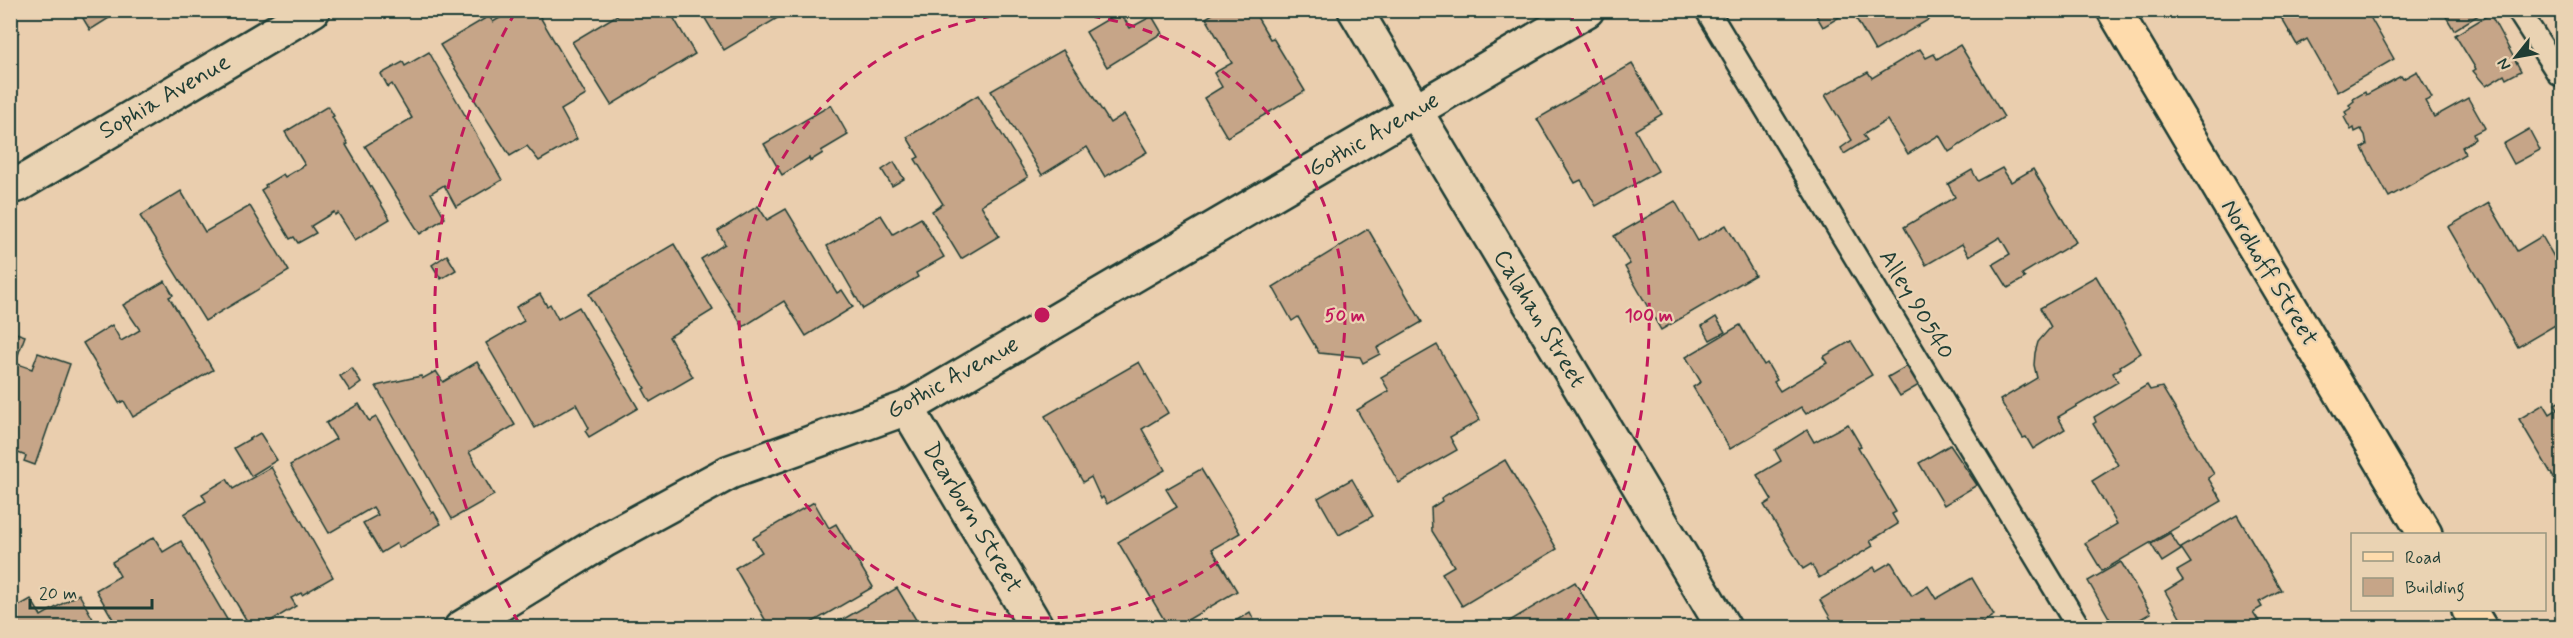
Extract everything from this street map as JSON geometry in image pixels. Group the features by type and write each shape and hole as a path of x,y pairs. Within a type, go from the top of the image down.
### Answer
{"main road":[{"name":"Nordhoff Street","path":"2114,10 2424,533"},
{"path":"2470,611 2480,627"}],"street":[{"name":"Sophia Avenue","path":"18,185 313,10"},
{"name":"Calahan Street","path":"1355,10 1724,627"},
{"name":"Gothic Avenue","path":"461,627 605,540 730,472 907,408 1587,10"},
{"name":"Dearborn Street","path":"907,408 1037,627"}],"lane":[{"name":"Alley 90540","path":"1707,10 2079,627"},
{"path":"2518,10 2559,74"}],"building":[{"path":"78,10 122,10 90,30"},
{"path":"522,10 536,10 586,95 561,110 577,139 539,161 527,146 510,156 440,45 489,16 493,22 510,12 513,16"},
{"path":"616,10 669,10 695,54 611,105 572,42 619,14"},
{"path":"700,10 791,10 724,50"},
{"path":"1219,10 1253,10 1305,91 1227,137 1204,98 1222,87 1214,73 1232,63 1206,18"},
{"path":"1813,10 1851,10 1823,27"},
{"path":"1851,10 1939,10 1940,13 1875,51"},
{"path":"2286,10 2366,10 2394,59 2337,92 2307,39 2297,45 2279,14"},
{"path":"2442,10 2487,10 2454,30"},
{"path":"1120,12 1130,28 1152,16 1162,33 1107,67 1086,32"},
{"path":"2490,14 2521,71 2506,79 2504,75 2486,86 2473,71 2476,69 2455,35"},
{"path":"10,19 19,32 10,37"},
{"path":"1960,45 2004,117 1949,152 1939,135 1908,154 1887,120 1863,135 1867,140 1844,154 1841,148 1852,140 1825,95 1868,72 1872,78 1920,49 1926,58 1934,54 1937,59"},
{"path":"1063,50 1110,123 1124,114 1147,152 1105,177 1087,147 1042,175 991,91"},
{"path":"429,52 502,180 456,207 444,185 431,193 445,218 420,234 365,146 412,118 392,84 388,87 381,74 403,62 405,66"},
{"path":"1632,64 1662,114 1635,130 1658,171 1596,206 1581,180 1575,183 1537,119"},
{"path":"2417,71 2432,98 2425,101 2434,117 2468,98 2485,128 2473,134 2475,139 2462,147 2465,154 2389,197 2362,148 2367,145 2365,135 2361,129 2355,132 2354,128 2351,130 2344,117 2347,115 2345,112 2351,108 2349,105 2354,101 2353,99 2365,92 2366,95 2401,76 2403,79"},
{"path":"978,95 1028,177 981,205 999,236 961,259 932,211 943,204 915,159 919,157 907,137"},
{"path":"831,105 848,135 821,151 823,153 810,161 809,158 782,175 764,144"},
{"path":"328,106 348,144 346,145 390,219 355,240 338,213 335,215 334,212 311,226 316,233 298,243 294,237 290,239 261,190 283,174 285,177 305,165 285,132"},
{"path":"2529,129 2540,150 2514,164 2503,144"},
{"path":"894,162 904,179 892,186 882,170"},
{"path":"2002,168 2011,182 2033,169 2076,242 2022,274 2025,278 2008,288 1993,264 2010,254 2000,237 1969,256 1962,244 1926,265 1904,227 1955,197 1948,184 1972,170 1978,181"},
{"path":"181,191 205,232 250,206 289,271 205,321 140,216"},
{"path":"1675,201 1698,241 1726,225 1755,275 1661,330 1625,267 1630,264 1614,236"},
{"path":"2489,203 2517,251 2542,236 2562,271 2562,321 2518,347 2448,227"},
{"path":"758,206 767,220 786,209 837,293 842,290 853,307 806,336 784,301 743,327 701,259 725,244 718,231"},
{"path":"881,215 893,234 921,218 944,257 916,273 918,277 863,309 827,246"},
{"path":"1368,229 1422,322 1377,348 1380,354 1363,363 1360,357 1319,353 1298,317 1292,321 1273,287"},
{"path":"674,244 713,310 669,337 693,377 650,402 643,389 645,388 589,294"},
{"path":"447,255 456,270 441,279 432,265"},
{"path":"2096,276 2141,353 2113,373 2118,382 2058,417 2065,429 2033,449 2026,437 2023,438 2000,400 2037,378 2034,365 2038,342 2051,327 2040,308"},
{"path":"165,281 173,295 169,297 213,370 133,417 124,401 119,403 83,343 112,325 121,341 140,330 123,305"},
{"path":"540,294 547,306 550,304 558,319 579,307 638,408 589,437 585,431 589,428 576,404 535,428 486,343 524,321 516,307"},
{"path":"1716,317 1725,332 1710,340 1702,326"},
{"path":"1740,325 1764,365 1767,363 1777,380 1774,382 1780,391 1827,363 1823,357 1851,341 1872,375 1806,414 1801,407 1730,449 1693,387 1701,382 1686,357"},
{"path":"10,331 25,336 15,363 32,369 38,353 70,364 35,465 24,461 26,456 10,450"},
{"path":"1437,345 1480,420 1450,437 1457,450 1399,483 1357,410 1389,391 1381,377"},
{"path":"477,362 515,425 469,452 494,495 452,519 376,386 421,376 422,379 436,371 443,382"},
{"path":"1139,362 1168,413 1142,429 1165,470 1107,504 1103,497 1101,499 1091,477 1083,482 1045,416"},
{"path":"1907,366 1919,385 1900,396 1888,377"},
{"path":"352,368 361,383 350,391 340,376"},
{"path":"2147,385 2150,390 2162,387 2214,474 2208,478 2222,501 2102,571 2085,543 2117,524 2092,481 2118,465 2093,424 2096,422 2094,417"},
{"path":"2562,400 2562,476 2555,480 2519,419 2544,404 2550,414 2558,409 2555,404"},
{"path":"359,404 369,421 376,417 432,513 434,512 441,524 399,548 397,543 381,553 363,523 378,515 373,507 329,533 290,465 336,439 326,423"},
{"path":"1848,424 1861,446 1858,447 1896,512 1892,514 1898,524 1870,541 1873,546 1819,578 1811,564 1803,569 1764,505 1772,500 1757,475 1781,461 1775,450 1807,430 1814,442"},
{"path":"260,433 277,460 251,476 234,448"},
{"path":"1950,445 1977,485 1944,505 1919,463"},
{"path":"1505,460 1557,549 1462,606 1442,573 1454,566 1432,531 1431,508 1442,501 1441,498"},
{"path":"271,467 333,577 302,595 301,593 291,598 296,606 259,628 251,628 184,514 206,501 202,494 227,479 233,489"},
{"path":"1201,469 1240,533 1212,549 1237,591 1174,628 1169,628 1118,542 1177,507 1166,489"},
{"path":"1352,479 1373,516 1339,535 1318,498"},
{"path":"814,502 829,528 836,524 873,587 811,623 812,625 807,628 770,628 735,568 762,552 753,538"},
{"path":"2237,515 2281,590 2259,602 2262,607 2253,612 2259,621 2248,628 2186,628 2165,591 2183,580 2177,571 2191,563 2181,548"},
{"path":"2170,533 2181,550 2162,562 2151,544"},
{"path":"154,537 163,552 181,541 232,628 118,628 96,590 120,576 112,562"},
{"path":"1891,562 1912,596 1928,586 1936,599 1972,578 1994,615 1974,628 1836,628 1820,600 1874,567 1876,571"},
{"path":"2121,562 2151,613 2125,628 2115,628 2088,581"},
{"path":"1575,582 1602,628 1498,628"},
{"path":"897,588 921,628 838,628 835,624"},
{"path":"79,594 98,628 10,628 10,611 31,599 41,616"},
{"path":"1250,612 1258,628 1224,628"}]}
